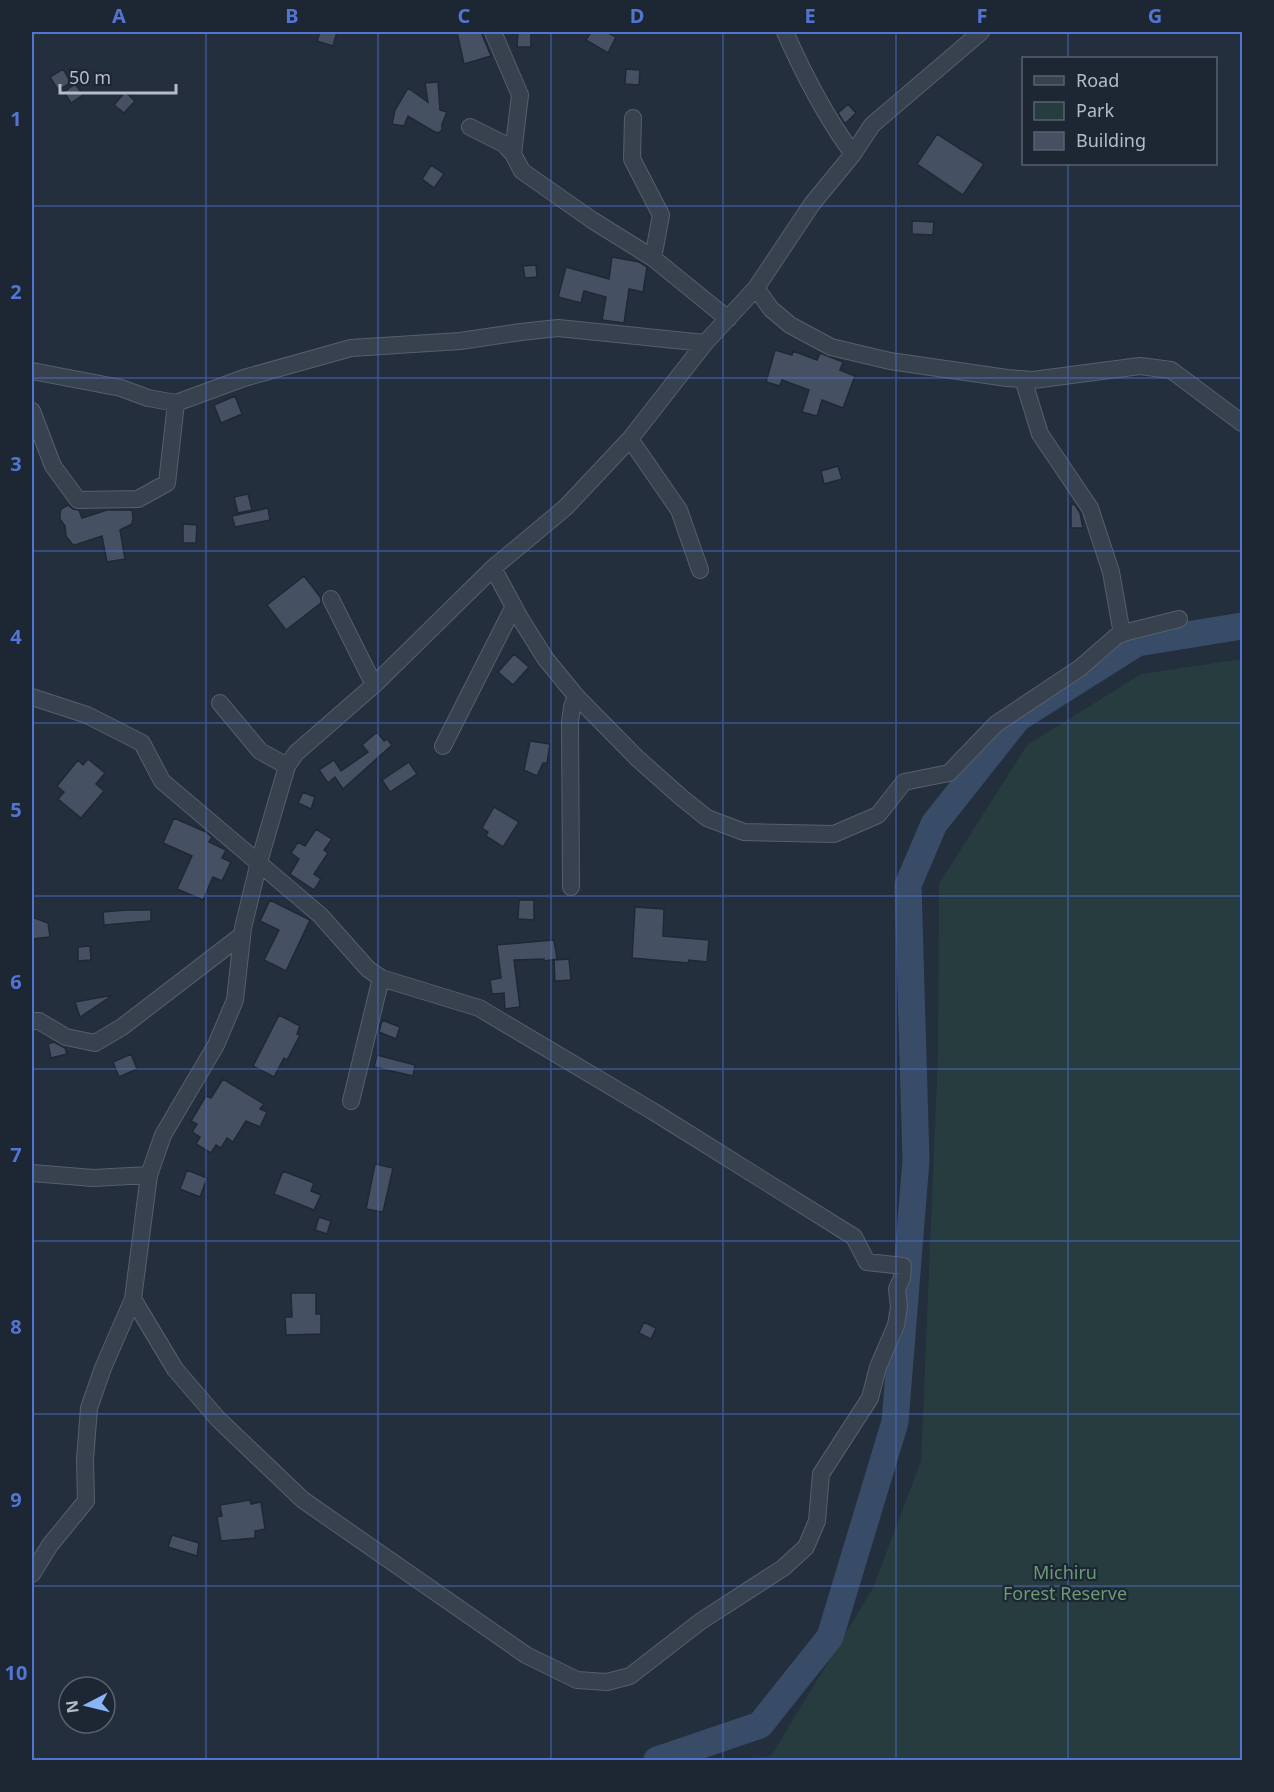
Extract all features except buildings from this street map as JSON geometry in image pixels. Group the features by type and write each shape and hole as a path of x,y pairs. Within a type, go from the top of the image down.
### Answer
{"street":[{"path":"493,32 520,95 513,154"},
{"path":"785,32 810,88 836,132 853,154"},
{"path":"32,1574 50,1545 86,1501 85,1460 89,1407 133,1299 150,1175 163,1135 216,1045 236,1000 242,935 259,862 287,766 296,753 374,685 493,568 566,507 630,439 705,343 756,288 812,204 853,154 872,125 981,32"},
{"path":"633,118 633,159 661,215 653,258"},
{"path":"470,127 504,144 513,154 522,171 591,220 653,258 728,319"},
{"path":"756,288 771,309 789,325 831,347 890,361 1033,380 1140,366 1171,370 1242,423"},
{"path":"32,371 122,388 148,398 176,403 244,378 351,348 460,341 558,328 705,343"},
{"path":"1023,379 1040,434 1090,508 1112,572 1122,634"},
{"path":"32,411 53,466 78,500 138,499 167,483 176,403"},
{"path":"630,439 679,510 700,570"},
{"path":"493,568 545,658 576,696 637,758 682,798 707,818 744,832 834,834 878,815 904,782 950,773 996,724 1080,668 1119,634 1179,619"},
{"path":"331,599 374,685"},
{"path":"443,746 514,606"},
{"path":"571,887 570,722 576,696"},
{"path":"32,697 87,715 142,743 162,781 320,915 368,969 381,978 479,1008 654,1112 854,1237 867,1262 903,1266 902,1278 897,1289 899,1307 897,1325 878,1367 870,1398 821,1474 817,1521 806,1547 783,1568 701,1621 630,1676 607,1682 577,1680 526,1655 303,1500 218,1419 175,1369 133,1299"},
{"path":"220,703 260,751 287,766"},
{"path":"32,1021 39,1021 66,1037 95,1043 122,1027 242,935"},
{"path":"351,1101 381,978"},
{"path":"32,1173 93,1178 150,1175"}],"green space":[{"name":"Michiru Forest Reserve","path":"1242,659 1242,1760 734,1760 771,1756 873,1588 921,1461 938,1054 939,884 1027,745 1141,674"}],"waterway":[{"path":"657,1760 760,1725 830,1637 895,1422 916,1160 908,885 934,824 1018,718 1137,643 1242,626"}]}
